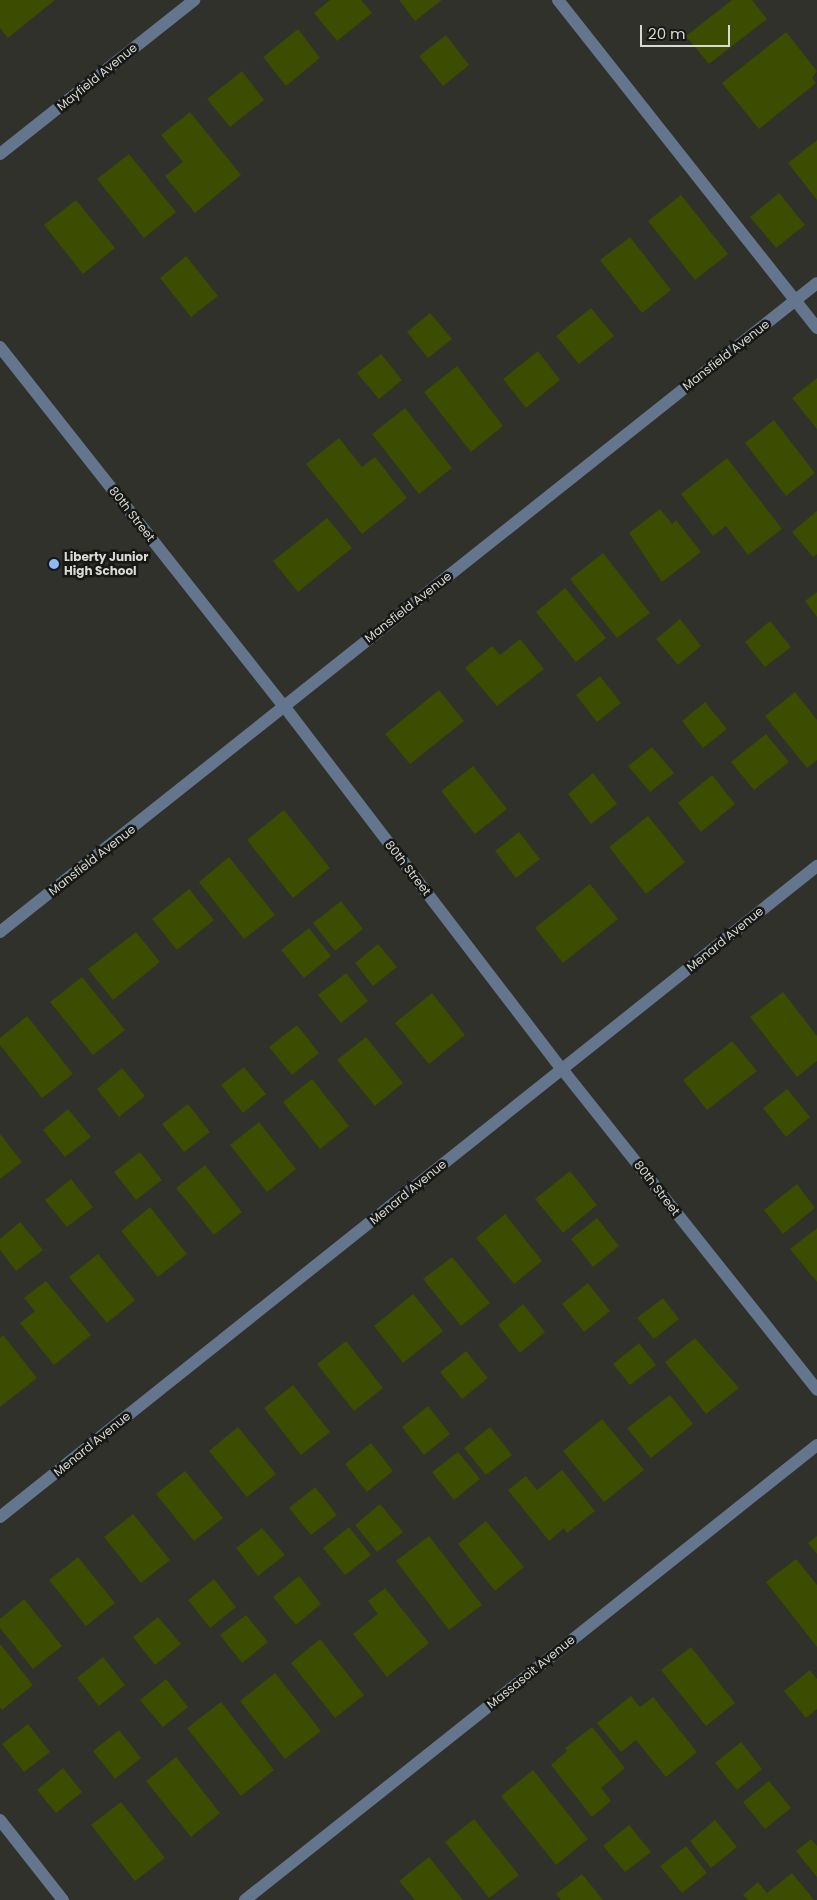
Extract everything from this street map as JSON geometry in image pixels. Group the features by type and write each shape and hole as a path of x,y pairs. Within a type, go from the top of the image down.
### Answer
{"street":[{"name":"Mayfield Avenue","path":"0,154 194,0"},
{"path":"558,0 817,328"},
{"name":"Mansfield Avenue","path":"0,932 817,282"},
{"name":"80th Street","path":"0,347 284,706 562,1069 817,1390"},
{"name":"Menard Avenue","path":"0,1517 817,866"},
{"name":"Massasoit Avenue","path":"245,1900 817,1445"},
{"path":"0,1820 63,1900"}],"building":[{"path":"0,0 55,0 8,38 0,28"},
{"path":"330,0 361,0 372,13 337,41 314,13"},
{"path":"399,0 442,0 415,21"},
{"path":"732,0 752,0 767,19 709,64 686,36"},
{"path":"298,29 320,58 286,86 263,57"},
{"path":"786,32 817,71 812,78 816,83 759,129 722,83"},
{"path":"446,35 469,65 443,86 419,56"},
{"path":"242,71 264,100 230,127 207,99"},
{"path":"190,112 241,175 195,213 165,176 183,162 161,135"},
{"path":"817,140 817,200 788,163"},
{"path":"129,154 176,212 144,238 97,179"},
{"path":"779,193 805,225 776,248 750,217"},
{"path":"681,195 728,254 695,280 648,221"},
{"path":"76,200 115,248 83,274 44,225"},
{"path":"630,237 671,290 642,313 600,260"},
{"path":"186,256 218,296 191,317 160,278"},
{"path":"591,308 614,336 579,364 556,336"},
{"path":"430,313 452,339 428,358 407,332"},
{"path":"538,351 560,380 526,408 503,379"},
{"path":"381,354 402,380 379,399 357,373"},
{"path":"457,366 503,426 471,452 424,392"},
{"path":"817,378 817,429 792,398"},
{"path":"405,408 452,468 419,494 372,434"},
{"path":"774,420 815,473 786,496 745,443"},
{"path":"339,438 362,467 375,457 407,498 362,534 306,464"},
{"path":"727,458 782,529 748,555 726,526 713,536 681,494"},
{"path":"660,509 672,524 676,520 701,552 662,582 629,533"},
{"path":"817,511 817,554 813,557 792,532"},
{"path":"327,518 352,548 298,592 273,561"},
{"path":"603,553 650,613 617,638 570,579"},
{"path":"565,588 606,638 576,662 536,612"},
{"path":"817,592 817,617 805,601"},
{"path":"680,619 701,646 678,665 656,639"},
{"path":"770,621 791,647 765,667 745,642"},
{"path":"520,639 544,669 497,706 465,668 492,646 500,655"},
{"path":"600,676 621,703 597,722 576,695"},
{"path":"439,690 464,721 410,764 385,734"},
{"path":"795,692 817,720 817,760 807,768 765,716"},
{"path":"705,702 727,729 703,748 682,721"},
{"path":"766,734 789,762 754,790 731,762"},
{"path":"652,747 674,773 650,792 628,766"},
{"path":"473,766 507,809 475,834 441,791"},
{"path":"593,773 617,804 591,824 568,794"},
{"path":"712,775 735,804 701,832 678,803"},
{"path":"284,810 330,868 293,898 247,840"},
{"path":"648,816 685,862 646,894 609,847"},
{"path":"519,832 540,859 516,878 495,851"},
{"path":"229,857 275,915 244,939 199,882"},
{"path":"590,884 618,919 563,963 535,928"},
{"path":"189,889 214,920 177,950 152,919"},
{"path":"341,901 363,929 335,951 313,923"},
{"path":"309,928 331,956 304,978 281,950"},
{"path":"136,932 160,962 113,1000 88,969"},
{"path":"378,944 397,967 373,986 355,963"},
{"path":"346,973 368,1001 341,1023 318,995"},
{"path":"82,977 125,1030 93,1055 50,1002"},
{"path":"783,992 817,1036 817,1061 797,1077 750,1017"},
{"path":"432,993 465,1035 429,1064 395,1023"},
{"path":"27,1016 73,1074 42,1098 0,1045 0,1038"},
{"path":"297,1025 319,1053 292,1075 269,1047"},
{"path":"366,1037 403,1083 375,1106 337,1060"},
{"path":"732,1041 757,1071 707,1110 683,1080"},
{"path":"244,1067 266,1094 243,1113 221,1085"},
{"path":"122,1068 145,1096 119,1117 97,1089"},
{"path":"312,1079 349,1126 320,1149 283,1102"},
{"path":"787,1089 810,1117 786,1137 763,1108"},
{"path":"188,1104 210,1132 184,1152 162,1124"},
{"path":"68,1109 91,1137 65,1157 43,1130"},
{"path":"259,1122 296,1169 267,1192 230,1145"},
{"path":"0,1134 22,1162 0,1179"},
{"path":"140,1152 162,1180 136,1200 114,1172"},
{"path":"205,1165 242,1212 214,1235 176,1188"},
{"path":"570,1171 597,1205 563,1233 535,1199"},
{"path":"71,1179 93,1207 67,1227 45,1200"},
{"path":"797,1184 815,1208 783,1234 764,1210"},
{"path":"150,1207 187,1254 158,1277 121,1231"},
{"path":"505,1214 542,1261 514,1284 476,1238"},
{"path":"597,1218 619,1246 593,1267 571,1239"},
{"path":"20,1222 43,1250 16,1271 0,1250 0,1239"},
{"path":"817,1228 817,1282 790,1249"},
{"path":"98,1254 135,1300 107,1323 69,1277"},
{"path":"452,1257 490,1303 461,1326 423,1279"},
{"path":"46,1281 91,1335 54,1365 20,1323 35,1311 24,1298"},
{"path":"588,1283 610,1311 584,1332 562,1304"},
{"path":"413,1294 443,1331 403,1363 374,1326"},
{"path":"663,1298 679,1319 654,1339 637,1318"},
{"path":"523,1304 545,1332 520,1353 498,1325"},
{"path":"3,1335 37,1378 0,1407 0,1338"},
{"path":"695,1338 739,1388 706,1414 665,1362"},
{"path":"346,1341 383,1388 354,1411 317,1364"},
{"path":"639,1343 656,1365 630,1385 613,1364"},
{"path":"466,1351 488,1378 462,1399 440,1372"},
{"path":"293,1385 330,1432 301,1455 264,1408"},
{"path":"670,1395 693,1424 651,1458 627,1428"},
{"path":"428,1406 450,1434 424,1455 402,1427"},
{"path":"602,1419 644,1470 604,1502 563,1451"},
{"path":"238,1427 276,1474 247,1497 209,1451"},
{"path":"490,1427 512,1455 486,1475 464,1448"},
{"path":"371,1443 393,1471 367,1492 345,1464"},
{"path":"458,1452 480,1479 454,1500 432,1472"},
{"path":"562,1470 595,1511 567,1533 564,1528 549,1541 508,1490 526,1476 537,1490"},
{"path":"185,1471 223,1518 194,1541 156,1494"},
{"path":"315,1487 337,1515 311,1535 289,1508"},
{"path":"380,1504 403,1532 377,1552 355,1525"},
{"path":"133,1514 170,1560 141,1583 104,1537"},
{"path":"486,1521 524,1567 495,1591 458,1544"},
{"path":"349,1527 371,1555 345,1575 323,1548"},
{"path":"262,1528 285,1555 258,1576 236,1548"},
{"path":"429,1536 482,1605 449,1630 396,1561"},
{"path":"817,1536 817,1554 808,1543"},
{"path":"78,1557 115,1603 86,1626 49,1580"},
{"path":"796,1559 817,1585 817,1647 766,1582"},
{"path":"299,1576 321,1604 296,1625 273,1597"},
{"path":"214,1579 236,1607 210,1628 188,1600"},
{"path":"385,1588 429,1643 387,1677 353,1634 378,1614 368,1601"},
{"path":"24,1599 62,1646 33,1669 0,1628 0,1619"},
{"path":"246,1615 268,1642 242,1663 220,1635"},
{"path":"158,1617 181,1644 155,1665 133,1637"},
{"path":"320,1639 364,1695 335,1718 291,1663"},
{"path":"0,1644 33,1685 2,1710 0,1707"},
{"path":"691,1647 735,1703 706,1726 661,1670"},
{"path":"103,1657 125,1685 99,1706 77,1678"},
{"path":"810,1670 817,1679 817,1709 806,1718 784,1691"},
{"path":"275,1673 321,1731 285,1759 240,1701"},
{"path":"166,1679 188,1707 163,1727 140,1700"},
{"path":"631,1696 640,1707 653,1697 697,1752 666,1777 636,1740 621,1752 597,1723"},
{"path":"221,1702 274,1770 241,1796 187,1728"},
{"path":"28,1724 50,1752 24,1772 2,1744"},
{"path":"592,1727 625,1768 601,1788 611,1801 592,1817 551,1765 567,1751 565,1748"},
{"path":"119,1730 141,1758 115,1779 93,1751"},
{"path":"741,1742 762,1769 737,1790 715,1763"},
{"path":"176,1757 220,1813 191,1837 146,1781"},
{"path":"63,1768 82,1792 56,1813 37,1790"},
{"path":"533,1770 588,1839 556,1865 501,1796"},
{"path":"769,1781 791,1808 765,1829 743,1802"},
{"path":"121,1802 165,1858 135,1881 91,1825"},
{"path":"474,1819 519,1875 489,1898 445,1842"},
{"path":"715,1820 737,1847 711,1868 690,1841"},
{"path":"629,1825 651,1852 625,1872 603,1846"},
{"path":"811,1839 817,1846 817,1877 796,1851"},
{"path":"686,1846 707,1873 682,1893 660,1866"},
{"path":"429,1857 463,1900 415,1900 399,1881"},
{"path":"792,1873 814,1900 748,1900 743,1895 758,1882 767,1893"},
{"path":"582,1874 603,1900 561,1900 556,1894"}],"place":[{"name":"Liberty Junior High School","path":"54,564"}]}
